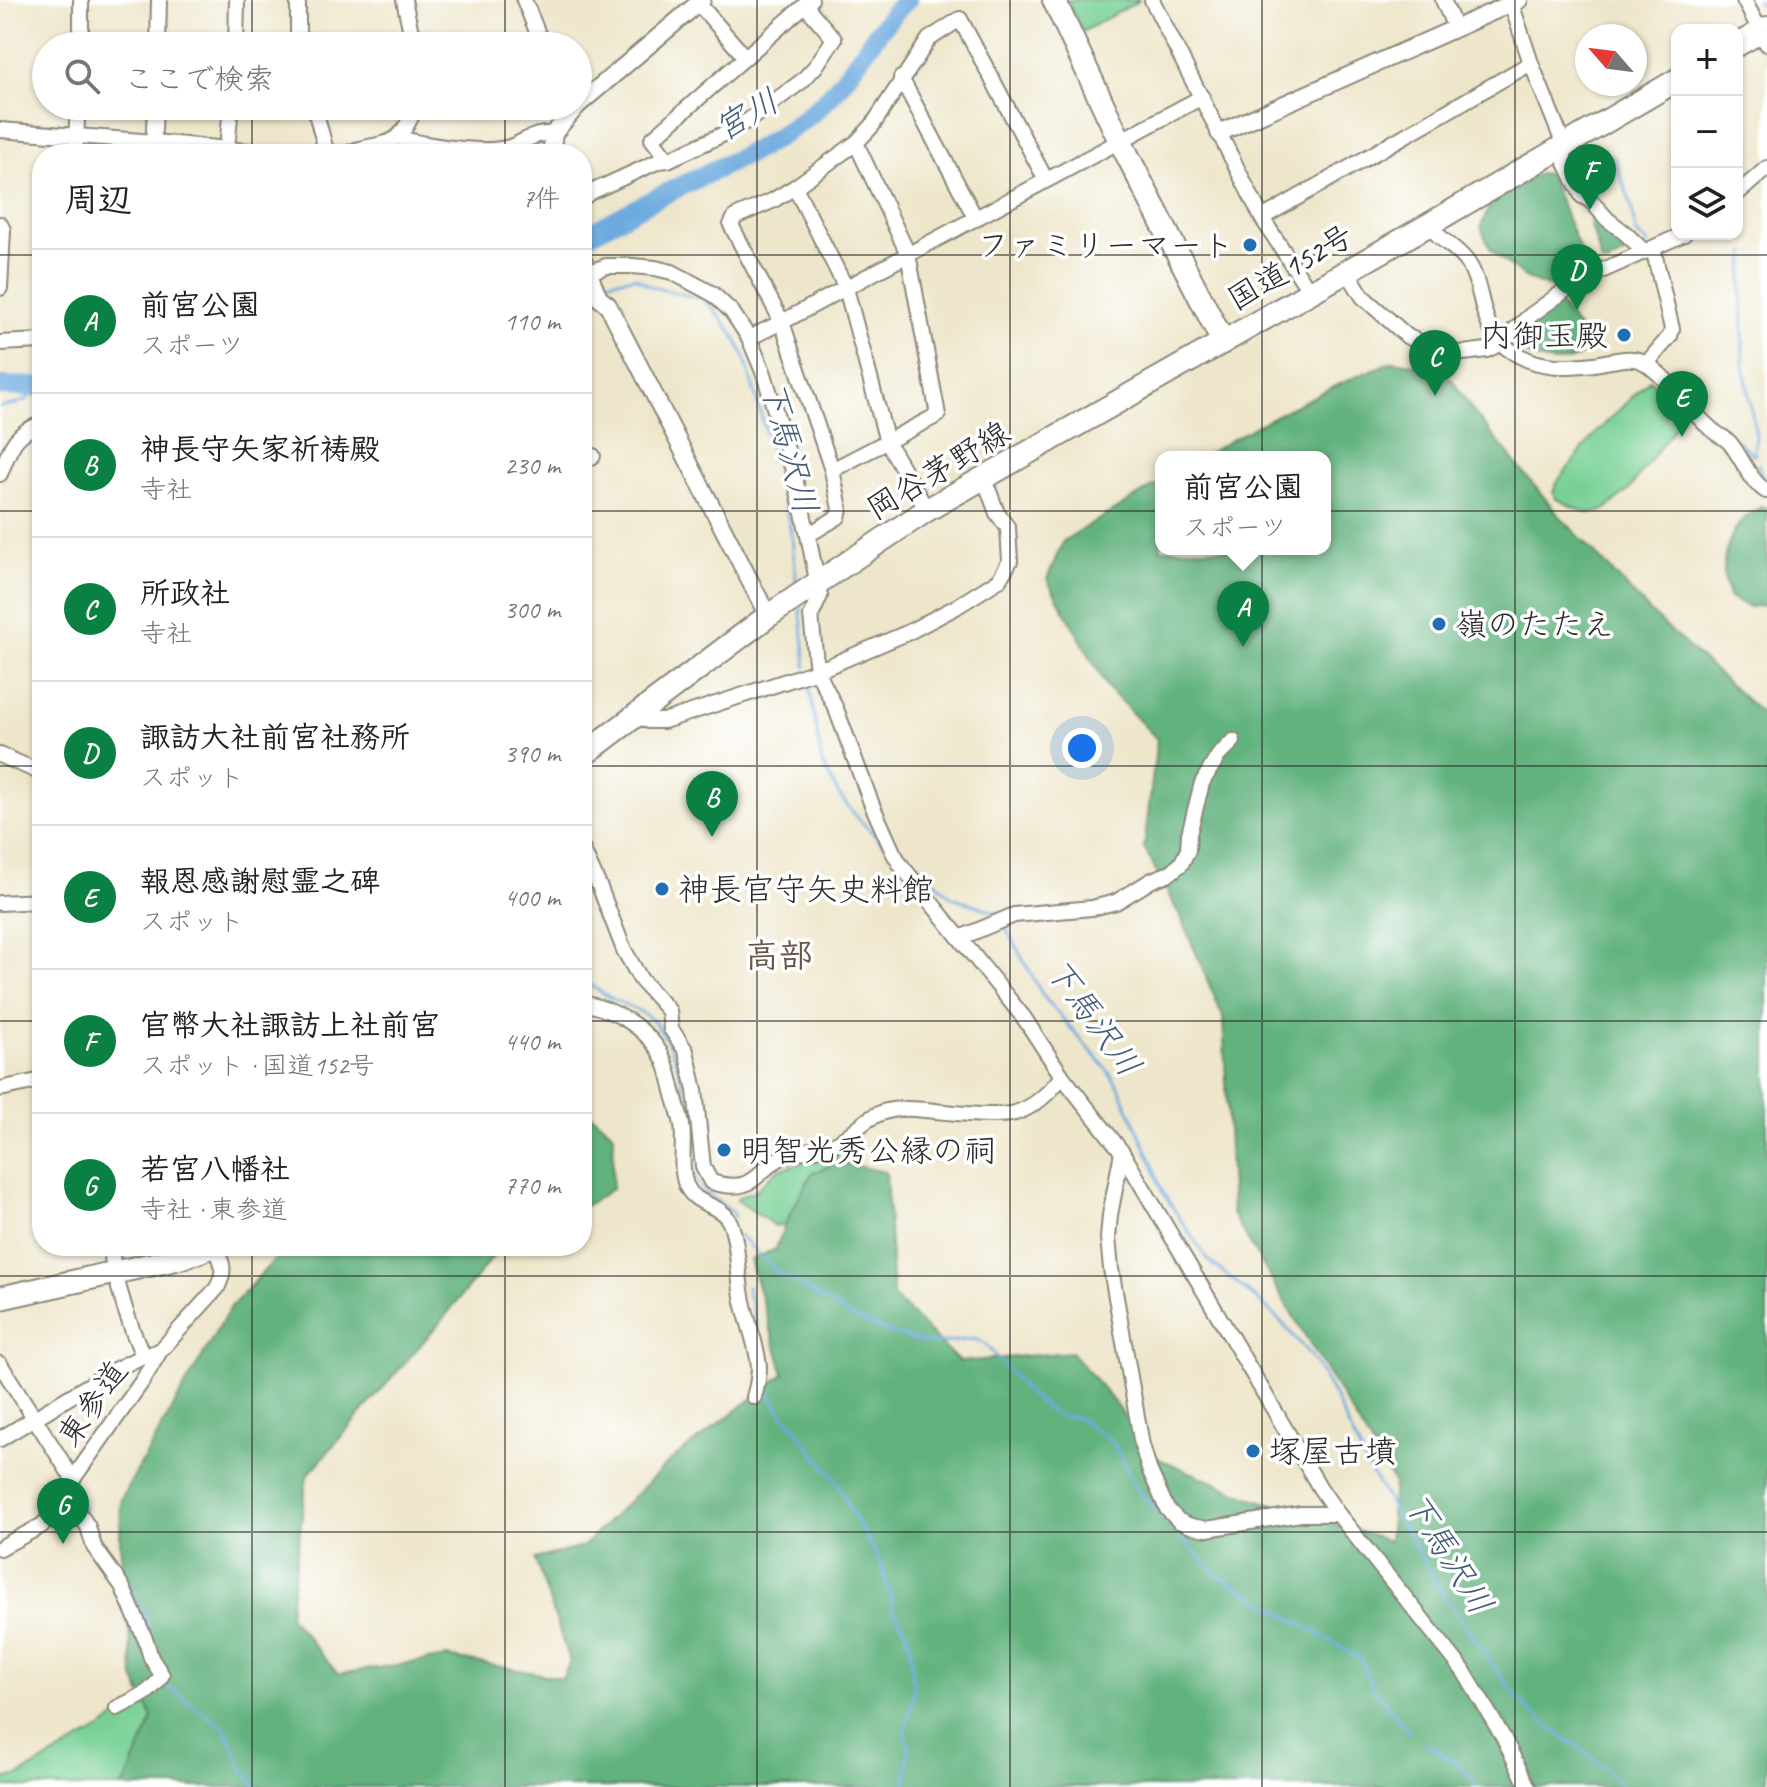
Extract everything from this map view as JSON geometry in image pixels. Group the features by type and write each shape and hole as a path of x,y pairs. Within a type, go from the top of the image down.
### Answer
{"main road":[{"name":"国道152号","path":"1054,0 1120,141 1223,342 1671,83"},
{"path":"1743,43 1764,35"},
{"name":"岡谷茅野線","path":"592,748 768,616 927,510 1223,342"},
{"path":"0,1298 185,1256"}],"street":[{"path":"81,0 81,32"},
{"path":"158,32 159,0"},
{"path":"236,32 237,0"},
{"path":"298,0 298,32"},
{"path":"404,0 411,32"},
{"path":"524,0 537,32"},
{"path":"1152,0 1262,218 1310,292"},
{"path":"1443,0 1455,28"},
{"path":"1744,0 1764,35"},
{"path":"592,92 700,1 745,57"},
{"path":"1219,133 1514,1 1531,63 1560,135 1571,176 1582,196 1649,250 1672,329 1670,336 1647,363"},
{"path":"592,192 659,161 668,160 726,133 802,81 834,39 808,3 652,139 668,160"},
{"path":"808,535 838,517 840,509 832,470 782,322 731,225 735,217 795,187 856,143 872,126 929,39 960,19 1046,180"},
{"path":"1262,218 1531,63"},
{"path":"901,78 976,219"},
{"path":"749,338 1202,97"},
{"path":"76,144 78,120"},
{"path":"153,144 154,120"},
{"path":"227,144 230,120"},
{"path":"318,120 324,144"},
{"path":"385,144 399,138 409,120"},
{"path":"552,144 554,133 564,120"},
{"path":"0,130 77,136 128,144"},
{"path":"518,144 535,136 554,133"},
{"path":"399,138 425,144"},
{"path":"832,470 938,415 908,254 856,143"},
{"path":"1743,189 1767,168"},
{"path":"795,187 846,288 887,442 927,510"},
{"path":"0,224 3,230 0,288"},
{"path":"1430,224 1434,232 1467,261 1488,323 1499,344 1530,362 1543,365 1564,367 1634,358 1647,363 1712,431 1728,440 1753,480 1766,491"},
{"path":"1347,271 1363,297 1408,337 1446,352 1463,353 1487,350 1499,344 1531,315 1567,289 1671,240"},
{"path":"592,271 606,266 632,266 672,272 713,294 732,312 749,338 764,374 808,535 803,592 820,596 811,616 810,673 836,709 872,805 900,864 1024,1018 1062,1076 1122,1152 1320,1488 1463,1670 1503,1737 1528,1787"},
{"path":"592,282 599,298 608,305 768,616"},
{"path":"0,343 32,341"},
{"path":"0,474 14,440 32,427"},
{"path":"636,715 648,721 664,721 810,673 907,633 999,580 1010,561 1008,528 997,513 984,478"},
{"path":"960,938 1014,915 1092,908 1116,902 1170,873 1181,864 1188,850 1202,783 1218,756 1233,741"},
{"path":"0,755 32,769"},
{"path":"592,870 624,950 641,980 669,1011 663,1035 664,1061 682,1126 686,1186 704,1191 743,1185 756,1180 768,1166 787,1155 821,1149 839,1141 875,1115 893,1109 1014,1113 1051,1092 1062,1076"},
{"path":"0,903 32,901"},
{"path":"592,1006 663,1035 686,1051 695,1090 704,1191 730,1221 741,1295 756,1349 759,1370 754,1397"},
{"path":"0,1089 32,1082"},
{"path":"1122,1152 1109,1227 1111,1269 1142,1445 1167,1509 1179,1521 1207,1529 1301,1514 1338,1514"},
{"path":"112,1256 132,1331 143,1356"},
{"name":"東参道","path":"0,1548 49,1520 60,1509 70,1486 160,1351 217,1288 223,1276 219,1256"},
{"path":"0,1439 114,1370 160,1351"},
{"path":"0,1364 35,1417 70,1486 94,1547 122,1586 156,1668 162,1675 148,1692 117,1708"}],"green space":[{"path":"1067,0 1140,0 1082,32"},
{"path":"1540,173 1549,174 1587,268 1578,277 1559,286 1539,284 1510,266 1491,249 1481,226 1492,200"},
{"path":"1597,214 1636,249 1607,264 1602,263 1590,222"},
{"path":"1556,302 1584,336 1587,347 1583,353 1564,362 1549,361 1528,355 1507,341"},
{"path":"1393,361 1438,368 1453,381 1474,413 1557,513 1651,613 1767,719 1767,1787 120,1787 125,1784 153,1718 134,1678 120,1545 121,1499 229,1309 278,1256 493,1256 307,1476 289,1616 338,1674 448,1657 562,1678 570,1662 535,1559 582,1547 669,1462 784,1374 750,1260 776,1249 785,1224 812,1173 839,1162 886,1172 893,1296 959,1362 1071,1352 1157,1458 1246,1496 1389,1541 1394,1483 1232,1214 1223,1017 1182,920 1144,848 1157,739 1107,687 1047,579 1063,541 1155,486 1155,555 1331,555 1331,451 1212,451 1344,382"},
{"path":"1650,379 1683,415 1628,491 1603,511 1587,513 1556,499 1553,493 1557,482 1595,434"},
{"path":"1761,507 1767,508 1767,605 1748,607 1730,598 1724,572 1725,559 1740,524"},
{"path":"592,1115 614,1134 612,1189 592,1202"},
{"path":"836,1151 839,1162 812,1173 785,1224 775,1226 737,1200 755,1191 777,1170"},
{"path":"145,1700 153,1718 125,1784 120,1787 0,1787 0,1779 16,1777"}],"waterway":[{"name":"宮川","path":"592,233 751,152 813,112 839,86 882,27 907,0"},
{"path":"1758,0 1761,7"},
{"path":"1574,153 1589,145 1614,158 1631,204 1636,233 1648,244"},
{"path":"1746,252 1742,277 1743,362 1756,436 1752,454"},
{"name":"下馬沢川","path":"597,283 635,277 652,287 703,299 733,334 744,355 779,478 792,537 797,588"},
{"name":"宮川","path":"0,386 32,387"},
{"path":"0,407 28,399 31,388"},
{"path":"1736,440 1755,455"},
{"path":"1758,464 1762,477"},
{"name":"下馬沢川","path":"800,603 806,667"},
{"name":"下馬沢川","path":"808,679 822,763 839,795 884,845"},
{"name":"下馬沢川","path":"899,848 952,897 998,913 1000,917"},
{"name":"下馬沢川","path":"1003,923 1043,996 1119,1087 1162,1191 1190,1234 1210,1262 1256,1298 1311,1356 1368,1467 1445,1597 1493,1666 1519,1700 1545,1724 1593,1758 1621,1787"},
{"path":"592,986 646,1015 663,1034 675,1058 683,1086 696,1179 734,1217"},
{"path":"739,1235 776,1271 854,1318 922,1342 975,1339 985,1344 1026,1391 1048,1410 1064,1417 1077,1417 1113,1442 1136,1489 1217,1575 1361,1659 1373,1689 1410,1732"},
{"path":"747,1287 757,1326"},
{"path":"765,1377 765,1387 781,1412 840,1486 882,1566 895,1614 906,1629 914,1695 905,1730 909,1752 905,1787"},
{"path":"77,1494 84,1508"},
{"path":"97,1532 134,1590 149,1626 147,1630"},
{"path":"162,1683 225,1728 242,1767 256,1787"},
{"path":"1425,1743 1462,1767 1476,1787"}],"place":[{"name":"官幣大社諏訪上社前宮","path":"1590,210"},
{"name":"ファミリーマート","path":"1250,245"},
{"name":"諏訪大社前宮社務所","path":"1577,310"},
{"name":"内御玉殿","path":"1624,335"},
{"name":"所政社","path":"1435,396"},
{"name":"報恩感謝慰霊之碑","path":"1682,437"},
{"name":"嶺のたたえ","path":"1439,624"},
{"name":"前宮公園","path":"1243,647"},
{"name":"神長守矢家祈祷殿","path":"712,837"},
{"name":"神長官守矢史料館","path":"662,889"},
{"name":"明智光秀公縁の祠","path":"724,1150"},
{"name":"塚屋古墳","path":"1253,1451"},
{"name":"若宮八幡社","path":"63,1544"}],"district":[{"name":"高部","path":"779,955"}]}
